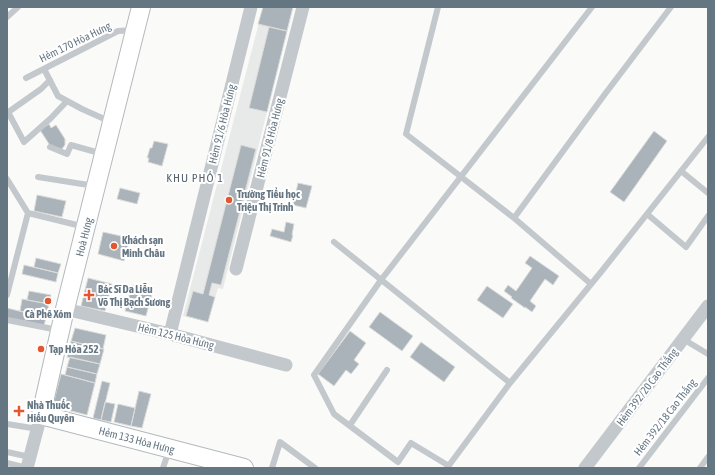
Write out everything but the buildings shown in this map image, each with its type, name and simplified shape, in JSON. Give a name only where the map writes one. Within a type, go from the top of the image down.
[{"type":"street","name":"Hoà Hưng","points":[[28,463],[40,422],[65,309],[142,7]]},
{"type":"street","name":"Hẻm 91/6 Hòa Hưng","points":[[170,334],[251,7]]},
{"type":"street","name":"Hẻm 91/8 Hòa Hưng","points":[[236,269],[303,7]]},
{"type":"street","name":"Hẻm 392/20 Cao Thắng","points":[[585,468],[708,306]]},
{"type":"street","name":"Hẻm 125 Hòa Hưng","points":[[65,309],[170,334],[286,365]]},
{"type":"street","name":"Hẻm 133 Hòa Hưng","points":[[40,422],[169,448],[236,467]]},
{"type":"lane","points":[[7,17],[18,7]]},
{"type":"lane","points":[[438,7],[406,134],[514,218],[591,284]]},
{"type":"lane","points":[[592,7],[381,280],[314,375],[334,414],[398,462],[411,443],[448,467],[510,383],[708,137]]},
{"type":"lane","points":[[514,218],[671,7]]},
{"type":"lane","name":"Hẻm 170 Hòa Hưng","points":[[26,78],[118,31],[136,30]]},
{"type":"lane","points":[[44,69],[58,96],[112,123]]},
{"type":"lane","name":"Hẻm 170 Hòa Hưng","points":[[8,113],[41,89],[50,80]]},
{"type":"lane","points":[[8,113],[24,142],[52,118],[67,101]]},
{"type":"lane","points":[[50,147],[67,154],[71,145],[104,155]]},
{"type":"lane","points":[[681,171],[708,194]]},
{"type":"lane","points":[[38,177],[96,186]]},
{"type":"lane","points":[[7,179],[28,213],[86,227]]},
{"type":"lane","points":[[7,295],[28,213]]},
{"type":"lane","points":[[647,214],[686,247],[708,216]]},
{"type":"lane","points":[[334,242],[510,383]]},
{"type":"lane","points":[[7,320],[60,330]]},
{"type":"lane","points":[[683,339],[708,354]]},
{"type":"lane","points":[[350,425],[387,370]]},
{"type":"lane","name":"Hẻm 392/18 Cao Thắng","points":[[639,468],[708,378]]},
{"type":"lane","points":[[7,424],[40,422]]},
{"type":"lane","points":[[272,468],[280,442],[315,468]]},
{"type":"lane","points":[[163,468],[169,448]]},
{"type":"lane","points":[[7,452],[28,463]]},
{"type":"lane","points":[[700,468],[708,457]]},
{"type":"lane","points":[[7,463],[28,463]]},
{"type":"shaded area","name":"Trường Tiểu học Triệu Thị Trinh","points":[[263,7],[293,7],[223,289],[218,288],[208,322],[183,316]]},
{"type":"place","name":"Trường Tiểu học Triệu Thị Trinh","points":[[229,200]]},
{"type":"place","name":"Khách sạn Minh Châu","points":[[114,246]]},
{"type":"place","name":"Bác Sĩ Da Liễu Võ Thị Bạch Sương","points":[[89,295]]},
{"type":"place","name":"Cà Phê Xóm","points":[[48,301]]},
{"type":"place","name":"Tạp Hóa 252","points":[[41,349]]},
{"type":"place","name":"Nhà Thuốc Hiếu Quyên","points":[[19,411]]},
{"type":"district","name":"KHU PHỐ 1","points":[[195,178]]}]
